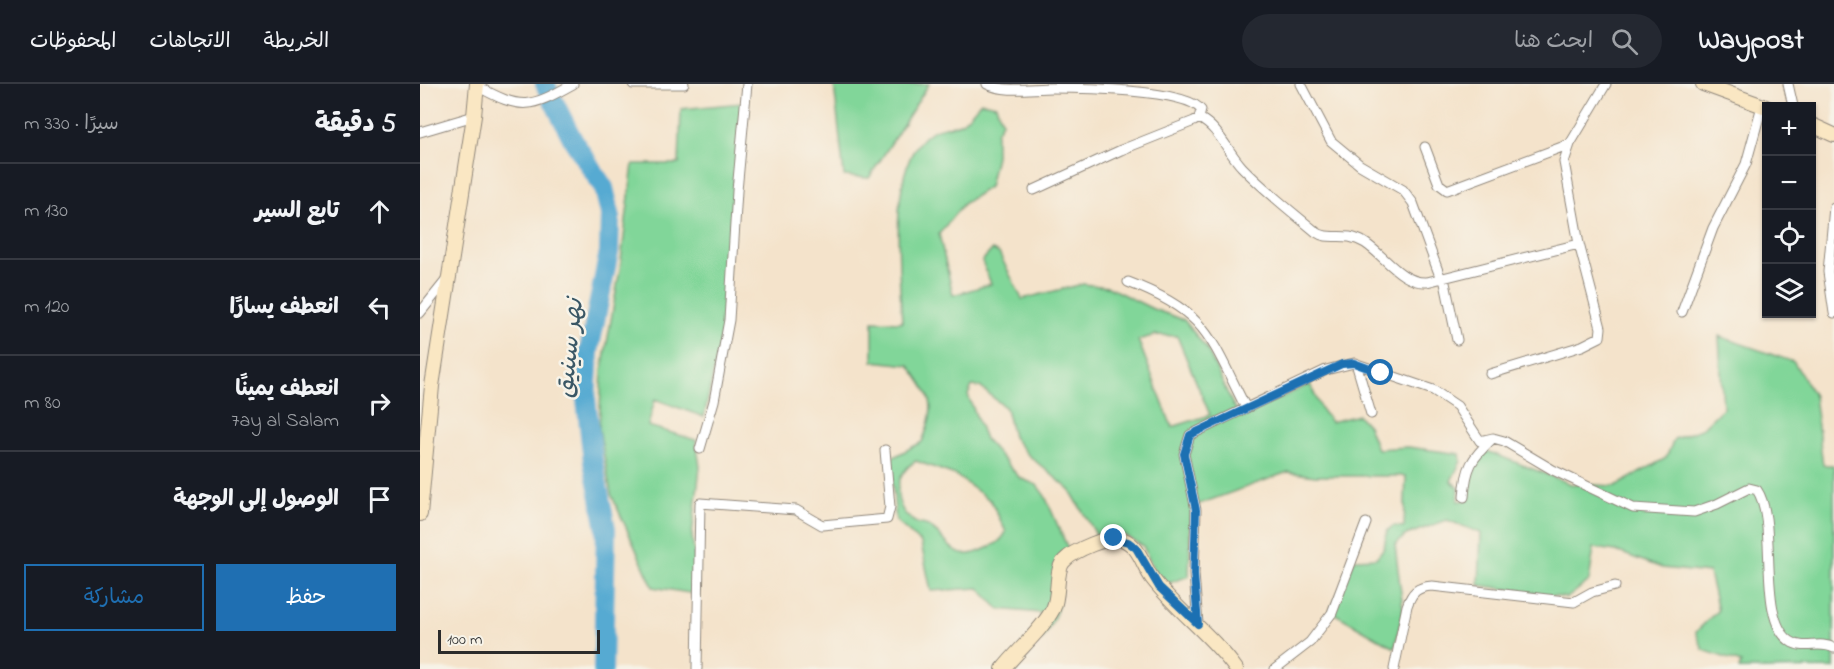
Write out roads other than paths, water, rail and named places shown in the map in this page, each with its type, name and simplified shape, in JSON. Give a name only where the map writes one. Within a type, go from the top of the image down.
[{"type":"street","points":[[420,514],[432,386],[477,85],[519,104],[540,103],[573,84]]},
{"type":"street","points":[[633,84],[684,84]]},
{"type":"street","points":[[700,449],[714,400],[729,320],[737,191],[747,84]]},
{"type":"street","points":[[987,84],[1007,88],[1063,88],[1160,94],[1193,102],[1201,110],[1199,118]]},
{"type":"street","points":[[1301,84],[1331,141],[1360,165],[1403,190],[1413,203],[1442,278],[1457,340]]},
{"type":"street","points":[[1490,374],[1582,346],[1600,337],[1601,328],[1579,244],[1564,171],[1570,144],[1606,84]]},
{"type":"street","points":[[1703,84],[1762,105]]},
{"type":"street","points":[[1788,84],[1792,102]]},
{"type":"street","points":[[1682,312],[1713,228],[1746,164],[1762,112]]},
{"type":"street","points":[[420,132],[474,116]]},
{"type":"street","points":[[1034,190],[1199,118]]},
{"type":"street","points":[[1199,118],[1213,128],[1240,165],[1267,192],[1322,236],[1344,234],[1354,237],[1365,243],[1410,280],[1418,283],[1579,244]]},
{"type":"street","points":[[1816,127],[1834,135]]},
{"type":"street","points":[[1425,147],[1439,184],[1447,190],[1570,144]]},
{"type":"street","points":[[1834,207],[1828,272],[1834,313]]},
{"type":"street","points":[[420,313],[449,276]]},
{"type":"street","points":[[1128,282],[1163,295],[1188,311],[1211,337],[1246,408]]},
{"type":"street","points":[[1198,624],[1194,574],[1196,510],[1185,466],[1185,445],[1190,435],[1326,370],[1349,362],[1433,390],[1457,406],[1480,441],[1493,438],[1504,441],[1553,470],[1633,508],[1694,512],[1717,504],[1749,488],[1757,489],[1765,510],[1768,538],[1767,564],[1776,619],[1788,640],[1800,647],[1824,643],[1834,648]]},
{"type":"street","points":[[1356,363],[1371,414]]},
{"type":"street","points":[[1464,497],[1466,471],[1476,454],[1493,438]]},
{"type":"street","points":[[697,669],[700,503],[796,510],[822,525],[887,519],[890,507],[885,450]]},
{"type":"street","points":[[1275,669],[1310,642],[1332,614],[1366,523]]},
{"type":"street","points":[[1003,669],[1053,608],[1058,592],[1059,571],[1063,561],[1107,538],[1120,538],[1136,548],[1159,587],[1198,624],[1236,669]]},
{"type":"street","points":[[1394,669],[1410,596],[1420,588],[1432,586],[1574,602],[1592,592],[1615,586]]},
{"type":"waterway","name":"نهر سينيق","points":[[545,84],[573,140],[604,188],[610,214],[609,252],[589,351],[586,399],[593,462],[606,529],[603,669]]}]
